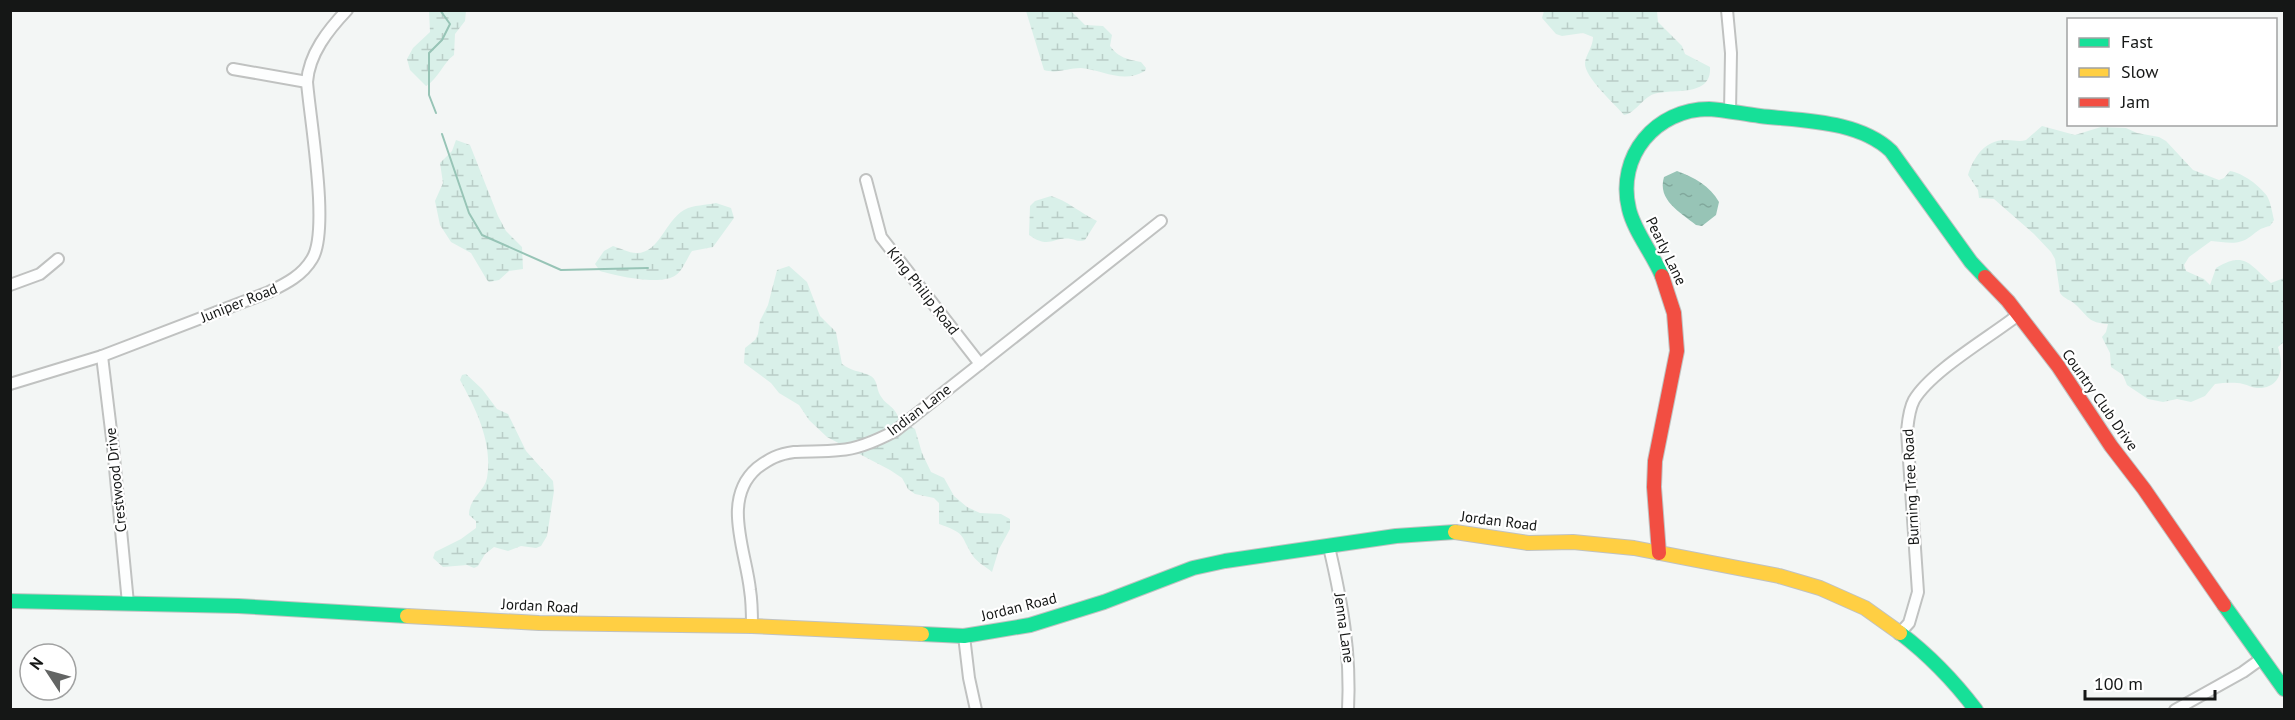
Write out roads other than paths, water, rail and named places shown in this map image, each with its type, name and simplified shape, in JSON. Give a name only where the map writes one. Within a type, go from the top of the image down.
[{"type":"street","name":"Juniper Road","points":[[10,384],[102,356],[268,292],[288,283],[305,270],[313,258],[319,241],[319,203],[307,82],[311,64],[322,41],[347,10]]},
{"type":"street","points":[[1727,10],[1731,53],[1730,112]]},
{"type":"street","points":[[233,69],[307,82]]},
{"type":"street","name":"Pearly Lane","points":[[1659,553],[1655,452],[1674,371],[1677,329],[1664,280],[1647,245],[1635,227],[1628,208],[1626,178],[1635,149],[1648,131],[1657,124],[1678,114],[1695,110],[1730,112],[1837,127],[1877,139]]},
{"type":"street","name":"Country Club Drive","points":[[1877,139],[1891,151],[1971,262],[2008,301],[2058,366],[2111,446],[2144,489],[2284,689]]},
{"type":"street","name":"King Philip Road","points":[[866,180],[880,237],[980,364]]},
{"type":"street","name":"Indian Lane","points":[[752,626],[750,589],[738,527],[738,506],[739,496],[754,471],[771,457],[793,452],[842,450],[879,440],[895,431],[1161,221]]},
{"type":"street","points":[[10,285],[40,274],[58,259]]},
{"type":"street","name":"Burning Tree Road","points":[[1899,634],[1909,623],[1918,592],[1907,431],[1913,401],[1935,376],[2018,315]]},
{"type":"street","name":"Crestwood Drive","points":[[102,356],[128,603]]},
{"type":"street","name":"Jordan Road","points":[[10,601],[238,606],[549,623],[752,626],[964,636],[1030,625],[1104,602],[1193,568],[1228,560],[1396,536],[1457,532],[1528,543],[1573,542],[1634,548],[1779,576],[1820,588],[1865,608],[1913,643],[1939,667],[1976,710]]},
{"type":"street","name":"Jenna Lane","points":[[1329,547],[1341,601],[1350,671],[1348,710]]},
{"type":"street","points":[[964,636],[976,710]]},
{"type":"street","points":[[2175,710],[2243,672],[2261,659]]},
{"type":"water","points":[[1677,171],[1701,183],[1719,202],[1716,215],[1702,226],[1696,225],[1667,199],[1663,185],[1664,177]]},
{"type":"waterway","points":[[436,113],[429,95],[429,53],[442,40],[450,24],[440,10]]},
{"type":"waterway","points":[[442,134],[469,213],[482,235],[561,270],[648,268]]}]
